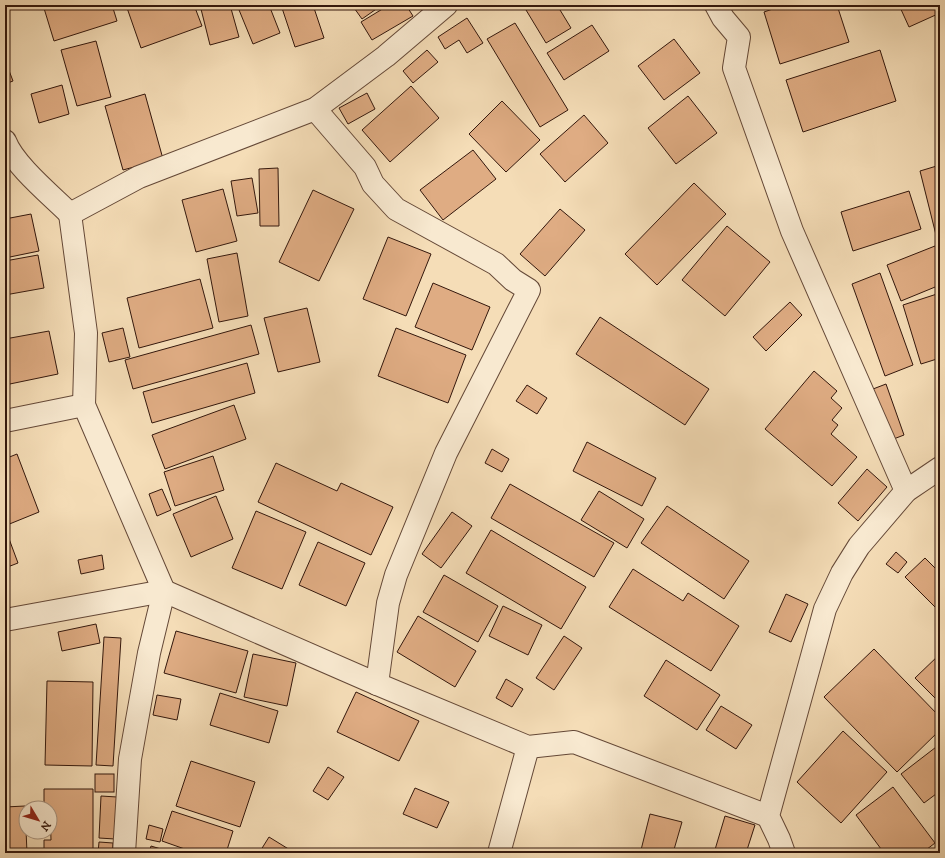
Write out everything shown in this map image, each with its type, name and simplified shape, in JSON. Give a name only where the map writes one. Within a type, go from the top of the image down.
[{"type":"street","points":[[70,214],[139,177],[315,109],[386,56],[446,5]]},
{"type":"street","points":[[716,5],[723,18],[739,37],[734,68],[792,231],[906,490]]},
{"type":"street","points":[[315,109],[365,167],[373,184],[396,209],[496,264],[513,280],[529,290],[446,453],[396,575],[388,602],[377,684]]},
{"type":"street","points":[[5,141],[8,150],[70,214],[86,333],[84,405],[164,591],[149,653],[130,759],[124,853]]},
{"type":"street","points":[[5,421],[84,405]]},
{"type":"street","points":[[784,853],[768,816],[826,609],[842,573],[859,546],[906,490],[940,468]]},
{"type":"street","points":[[5,620],[164,591],[377,684],[528,747],[574,742],[768,816]]},
{"type":"street","points":[[499,853],[528,747]]},
{"type":"building","points":[[43,5],[112,5],[117,21],[54,41]]},
{"type":"building","points":[[126,5],[194,5],[202,26],[141,48]]},
{"type":"building","points":[[200,5],[230,5],[239,37],[210,45]]},
{"type":"building","points":[[237,5],[269,5],[280,33],[253,44]]},
{"type":"building","points":[[281,5],[313,5],[324,38],[295,47]]},
{"type":"building","points":[[352,5],[382,5],[362,19]]},
{"type":"building","points":[[389,5],[406,5],[413,16],[372,40],[361,22]]},
{"type":"building","points":[[523,5],[557,5],[571,28],[546,43]]},
{"type":"building","points":[[784,5],[837,5],[849,42],[780,64],[764,12]]},
{"type":"building","points":[[899,5],[940,5],[940,13],[909,27]]},
{"type":"building","points":[[467,18],[483,43],[467,53],[459,40],[445,49],[438,37]]},
{"type":"building","points":[[515,23],[568,110],[540,127],[487,39]]},
{"type":"building","points":[[592,25],[609,51],[564,80],[547,53]]},
{"type":"building","points":[[674,39],[700,73],[664,100],[638,66]]},
{"type":"building","points":[[96,41],[111,97],[77,106],[61,50]]},
{"type":"building","points":[[427,50],[438,62],[413,83],[403,71]]},
{"type":"building","points":[[880,50],[896,101],[803,132],[786,80]]},
{"type":"building","points":[[5,60],[13,81],[5,84]]},
{"type":"building","points":[[62,85],[69,114],[39,123],[31,94]]},
{"type":"building","points":[[411,86],[439,118],[390,162],[362,130]]},
{"type":"building","points":[[367,93],[375,109],[348,124],[339,108]]},
{"type":"building","points":[[145,94],[163,159],[123,170],[105,106]]},
{"type":"building","points":[[688,96],[717,133],[676,164],[648,128]]},
{"type":"building","points":[[502,101],[540,140],[506,172],[469,134]]},
{"type":"building","points":[[584,115],[608,143],[565,182],[540,154]]},
{"type":"building","points":[[473,150],[496,179],[443,220],[420,190]]},
{"type":"building","points":[[940,165],[940,234],[936,235],[920,171]]},
{"type":"building","points":[[278,168],[279,226],[260,226],[259,169]]},
{"type":"building","points":[[252,178],[258,213],[237,216],[231,181]]},
{"type":"building","points":[[694,183],[726,214],[657,285],[625,254]]},
{"type":"building","points":[[223,189],[237,241],[196,252],[182,200]]},
{"type":"building","points":[[313,190],[354,209],[319,281],[279,262]]},
{"type":"building","points":[[909,191],[921,229],[853,251],[841,212]]},
{"type":"building","points":[[560,209],[585,230],[545,276],[520,254]]},
{"type":"building","points":[[31,214],[39,251],[5,258],[5,219]]},
{"type":"building","points":[[727,226],[770,262],[725,316],[682,280]]},
{"type":"building","points":[[388,237],[431,254],[406,316],[363,299]]},
{"type":"building","points":[[940,244],[940,285],[901,301],[887,265]]},
{"type":"building","points":[[237,253],[248,316],[219,322],[207,259]]},
{"type":"building","points":[[38,255],[44,288],[5,295],[5,261]]},
{"type":"building","points":[[880,273],[913,365],[885,376],[852,284]]},
{"type":"building","points":[[200,279],[213,328],[139,348],[127,298]]},
{"type":"building","points":[[433,283],[490,307],[472,350],[415,327]]},
{"type":"building","points":[[940,293],[940,358],[921,364],[903,305]]},
{"type":"building","points":[[790,302],[802,315],[766,351],[753,337]]},
{"type":"building","points":[[307,308],[320,362],[278,372],[264,318]]},
{"type":"building","points":[[600,317],[709,389],[685,425],[576,354]]},
{"type":"building","points":[[251,325],[259,354],[133,389],[125,360]]},
{"type":"building","points":[[123,328],[130,357],[109,362],[102,333]]},
{"type":"building","points":[[396,328],[466,355],[448,403],[378,376]]},
{"type":"building","points":[[49,331],[58,374],[5,385],[5,339]]},
{"type":"building","points":[[247,363],[255,393],[152,423],[143,392]]},
{"type":"building","points":[[814,371],[837,391],[831,398],[842,408],[832,420],[838,425],[831,434],[857,457],[832,486],[765,429]]},
{"type":"building","points":[[886,384],[904,435],[891,440],[873,389]]},
{"type":"building","points":[[527,385],[547,398],[537,414],[516,401]]},
{"type":"building","points":[[234,405],[246,439],[165,469],[152,435]]},
{"type":"building","points":[[587,442],[656,478],[642,506],[573,471]]},
{"type":"building","points":[[492,449],[509,459],[502,472],[485,463]]},
{"type":"building","points":[[5,454],[7,458],[17,454],[39,512],[7,525],[5,521]]},
{"type":"building","points":[[213,456],[224,490],[175,506],[164,472]]},
{"type":"building","points":[[276,463],[337,491],[341,483],[393,507],[371,555],[258,502]]},
{"type":"building","points":[[867,469],[887,487],[858,521],[838,503]]},
{"type":"building","points":[[510,484],[614,543],[594,577],[491,518]]},
{"type":"building","points":[[162,489],[171,510],[157,516],[149,494]]},
{"type":"building","points":[[599,491],[644,519],[627,548],[581,520]]},
{"type":"building","points":[[216,496],[233,539],[191,557],[173,514]]},
{"type":"building","points":[[667,506],[749,561],[724,599],[641,543]]},
{"type":"building","points":[[256,511],[306,532],[282,589],[232,568]]},
{"type":"building","points":[[452,512],[472,526],[441,568],[422,554]]},
{"type":"building","points":[[5,528],[18,563],[5,568]]},
{"type":"building","points":[[491,530],[586,587],[561,629],[466,573]]},
{"type":"building","points":[[318,542],[365,563],[346,606],[299,585]]},
{"type":"building","points":[[896,552],[907,562],[898,573],[886,564]]},
{"type":"building","points":[[102,555],[104,569],[81,574],[78,560]]},
{"type":"building","points":[[925,558],[940,573],[940,612],[905,577]]},
{"type":"building","points":[[633,569],[683,601],[688,593],[739,626],[711,671],[609,607]]},
{"type":"building","points":[[444,575],[498,606],[478,642],[423,612]]},
{"type":"building","points":[[786,594],[808,604],[791,642],[769,632]]},
{"type":"building","points":[[503,606],[542,625],[528,655],[489,636]]},
{"type":"building","points":[[418,616],[476,651],[455,687],[397,652]]},
{"type":"building","points":[[96,624],[100,643],[62,651],[58,632]]},
{"type":"building","points":[[176,631],[248,651],[236,693],[164,673]]},
{"type":"building","points":[[564,636],[582,648],[554,690],[536,678]]},
{"type":"building","points":[[104,637],[121,638],[113,766],[96,765]]},
{"type":"building","points":[[874,649],[940,717],[940,730],[897,772],[824,697]]},
{"type":"building","points":[[253,654],[296,663],[287,706],[244,697]]},
{"type":"building","points":[[940,654],[940,703],[915,678]]},
{"type":"building","points":[[666,660],[720,695],[697,730],[644,696]]},
{"type":"building","points":[[506,679],[523,689],[512,707],[496,698]]},
{"type":"building","points":[[47,681],[93,682],[92,766],[45,765]]},
{"type":"building","points":[[356,692],[419,721],[399,761],[337,732]]},
{"type":"building","points":[[220,693],[278,711],[269,743],[210,725]]},
{"type":"building","points":[[157,695],[181,699],[177,720],[153,715]]},
{"type":"building","points":[[721,706],[752,725],[736,749],[706,730]]},
{"type":"building","points":[[843,731],[887,772],[841,823],[797,782]]},
{"type":"building","points":[[940,744],[940,791],[924,803],[901,774]]},
{"type":"building","points":[[191,761],[255,782],[240,827],[176,806]]},
{"type":"building","points":[[328,767],[344,777],[328,800],[313,791]]},
{"type":"building","points":[[95,774],[114,774],[114,792],[95,792]]},
{"type":"building","points":[[893,787],[935,843],[922,853],[884,853],[856,815]]},
{"type":"building","points":[[415,788],[449,802],[437,828],[403,814]]},
{"type":"building","points":[[44,789],[93,789],[93,853],[44,853],[44,840],[58,840],[58,800],[44,800]]},
{"type":"building","points":[[101,796],[117,797],[115,839],[99,838]]},
{"type":"building","points":[[18,806],[18,840],[26,840],[27,853],[5,853],[5,807]]},
{"type":"building","points":[[172,811],[233,831],[226,853],[196,853],[162,841]]},
{"type":"building","points":[[650,814],[682,822],[673,853],[654,853],[641,850]]},
{"type":"building","points":[[725,816],[755,825],[746,853],[714,853]]},
{"type":"building","points":[[149,825],[163,829],[160,842],[146,839]]},
{"type":"building","points":[[269,837],[295,853],[259,853]]},
{"type":"building","points":[[99,842],[113,843],[112,853],[98,853]]},
{"type":"building","points":[[151,846],[174,853],[149,853]]}]
